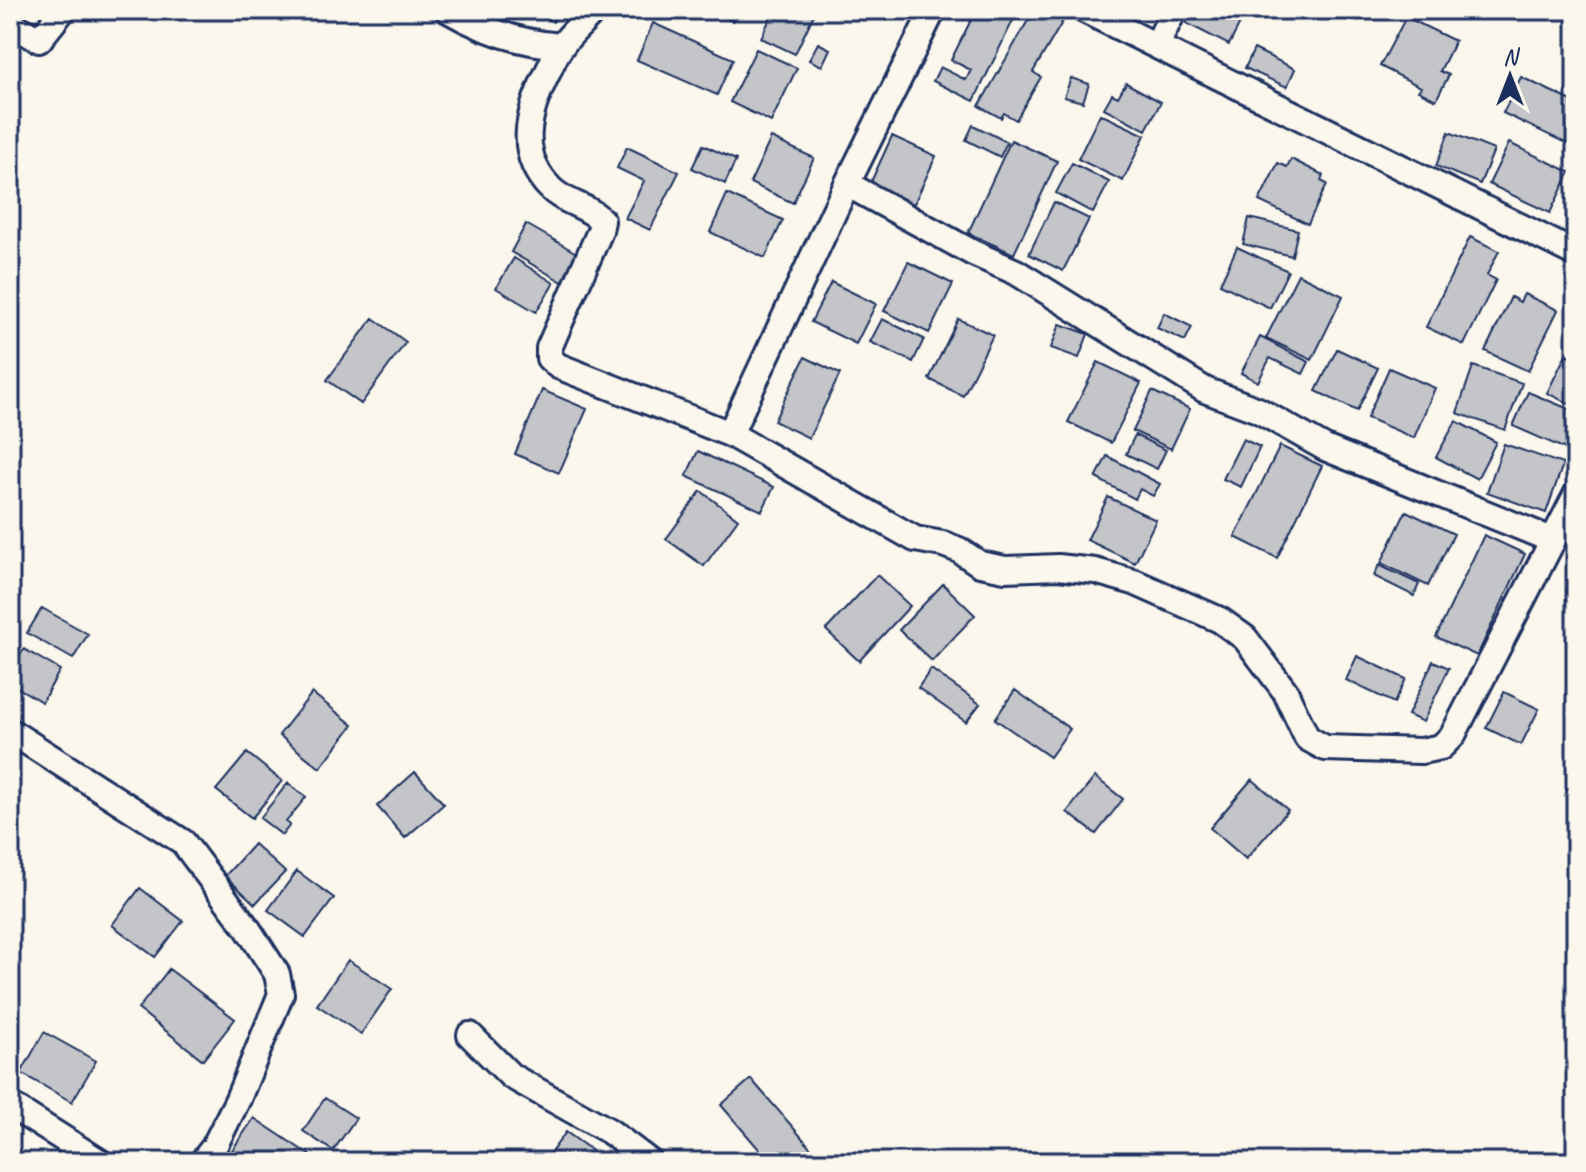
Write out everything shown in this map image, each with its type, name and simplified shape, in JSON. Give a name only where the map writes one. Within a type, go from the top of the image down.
[{"type":"street","points":[[10,23],[39,40],[63,10]]},
{"type":"street","points":[[448,10],[471,23],[534,44],[561,46]]},
{"type":"street","points":[[594,10],[561,46],[532,104],[529,140],[536,167],[549,187],[565,200],[595,212],[602,221],[549,348],[549,358],[558,366],[730,434],[915,539],[943,544],[980,564],[1005,569],[1058,567],[1095,571],[1134,582],[1220,620],[1245,638],[1285,691],[1307,738],[1325,748],[1421,751],[1441,747],[1453,735],[1576,495]]},
{"type":"street","points":[[730,434],[847,184],[933,10]]},
{"type":"street","points":[[1084,10],[1576,254]]},
{"type":"street","points":[[1157,45],[1174,10]]},
{"type":"street","points":[[847,184],[973,253],[1016,272],[1205,390],[1258,410],[1325,448],[1552,540]]},
{"type":"street","points":[[10,731],[183,842],[248,929],[277,974],[281,994],[238,1099],[214,1147],[202,1162]]},
{"type":"street","points":[[470,1035],[511,1076],[609,1131],[650,1162]]},
{"type":"street","points":[[10,1105],[100,1162]]},
{"type":"building","points":[[532,10],[560,10],[553,22]]},
{"type":"building","points":[[706,10],[737,10],[732,21]]},
{"type":"building","points":[[774,10],[816,10],[795,54],[761,38]]},
{"type":"building","points":[[976,10],[1018,10],[974,101],[933,81],[940,67],[966,80],[971,70],[951,60]]},
{"type":"building","points":[[1034,10],[1048,10],[1064,19],[1033,72],[1041,77],[1016,120],[1004,113],[1001,118],[979,106]]},
{"type":"building","points":[[1193,10],[1247,10],[1229,45],[1186,23]]},
{"type":"building","points":[[1406,17],[1455,41],[1440,71],[1449,75],[1436,100],[1418,91],[1421,87],[1380,66]]},
{"type":"building","points":[[653,23],[733,59],[717,95],[637,60]]},
{"type":"building","points":[[818,43],[830,49],[822,66],[809,60]]},
{"type":"building","points":[[756,49],[797,68],[771,122],[730,102]]},
{"type":"building","points":[[1254,49],[1295,69],[1287,87],[1245,68]]},
{"type":"building","points":[[1521,77],[1576,103],[1576,148],[1503,113]]},
{"type":"building","points":[[1071,78],[1089,84],[1083,102],[1064,97]]},
{"type":"building","points":[[1126,83],[1161,102],[1146,130],[1104,108],[1112,94],[1118,97]]},
{"type":"building","points":[[1100,114],[1145,135],[1123,181],[1078,159]]},
{"type":"building","points":[[973,125],[1007,142],[1000,157],[966,140]]},
{"type":"building","points":[[1449,132],[1494,150],[1480,184],[1436,166]]},
{"type":"building","points":[[892,136],[936,156],[914,204],[870,184]]},
{"type":"building","points":[[771,138],[814,158],[793,203],[750,183]]},
{"type":"building","points":[[1011,140],[1057,161],[1014,254],[968,233]]},
{"type":"building","points":[[1509,143],[1570,172],[1550,213],[1489,184]]},
{"type":"building","points":[[703,145],[736,160],[725,184],[692,168]]},
{"type":"building","points":[[627,147],[679,172],[650,230],[625,218],[644,181],[617,168]]},
{"type":"building","points":[[1291,159],[1323,175],[1321,181],[1327,184],[1308,224],[1259,201],[1278,163],[1287,167]]},
{"type":"building","points":[[1072,163],[1109,182],[1093,213],[1056,193]]},
{"type":"building","points":[[727,194],[783,220],[765,258],[710,232]]},
{"type":"building","points":[[1054,202],[1089,219],[1063,271],[1029,254]]},
{"type":"building","points":[[1249,218],[1298,230],[1292,256],[1243,244]]},
{"type":"building","points":[[526,224],[587,259],[571,287],[511,252]]},
{"type":"building","points":[[1470,237],[1499,251],[1487,275],[1496,280],[1464,345],[1426,327]]},
{"type":"building","points":[[1237,247],[1288,271],[1270,308],[1220,284]]},
{"type":"building","points":[[514,258],[554,283],[536,312],[496,288]]},
{"type":"building","points":[[908,262],[953,284],[929,333],[884,311]]},
{"type":"building","points":[[1298,274],[1343,296],[1312,360],[1266,338]]},
{"type":"building","points":[[831,282],[876,304],[856,344],[811,322]]},
{"type":"building","points":[[1524,294],[1558,310],[1528,371],[1485,351],[1511,297],[1520,302]]},
{"type":"building","points":[[1164,313],[1192,327],[1185,341],[1157,328]]},
{"type":"building","points":[[373,318],[406,342],[361,404],[327,380]]},
{"type":"building","points":[[882,319],[924,339],[913,362],[870,342]]},
{"type":"building","points":[[958,319],[993,335],[963,396],[929,379]]},
{"type":"building","points":[[1060,324],[1088,334],[1079,358],[1051,348]]},
{"type":"building","points":[[1260,337],[1309,362],[1303,374],[1270,358],[1258,382],[1241,373]]},
{"type":"building","points":[[1337,349],[1378,368],[1357,411],[1316,391]]},
{"type":"building","points":[[1566,354],[1576,359],[1576,407],[1547,393]]},
{"type":"building","points":[[805,357],[840,374],[809,438],[774,421]]},
{"type":"building","points":[[1098,362],[1141,383],[1111,443],[1068,422]]},
{"type":"building","points":[[1473,366],[1522,383],[1505,430],[1457,413]]},
{"type":"building","points":[[1389,368],[1435,388],[1414,438],[1367,418]]},
{"type":"building","points":[[542,390],[587,409],[559,473],[515,454]]},
{"type":"building","points":[[1152,391],[1190,409],[1171,449],[1133,431]]},
{"type":"building","points":[[1528,392],[1576,412],[1576,438],[1570,451],[1513,426]]},
{"type":"building","points":[[1456,421],[1496,442],[1477,479],[1436,457]]},
{"type":"building","points":[[1135,435],[1166,450],[1157,469],[1126,454]]},
{"type":"building","points":[[1243,439],[1260,447],[1241,487],[1223,479]]},
{"type":"building","points":[[1504,444],[1563,464],[1546,513],[1487,492]]},
{"type":"building","points":[[1280,446],[1322,466],[1277,558],[1235,537]]},
{"type":"building","points":[[698,451],[774,487],[762,511],[686,476]]},
{"type":"building","points":[[1107,456],[1160,484],[1153,496],[1140,489],[1135,499],[1096,478]]},
{"type":"building","points":[[701,491],[738,519],[704,566],[666,539]]},
{"type":"building","points":[[1108,497],[1156,520],[1135,563],[1087,540]]},
{"type":"building","points":[[1406,511],[1454,534],[1428,586],[1381,563]]},
{"type":"building","points":[[1484,535],[1525,554],[1477,656],[1436,637]]},
{"type":"building","points":[[1379,565],[1419,584],[1414,596],[1374,576]]},
{"type":"building","points":[[877,575],[910,606],[859,661],[826,630]]},
{"type":"building","points":[[943,584],[975,615],[932,661],[899,630]]},
{"type":"building","points":[[42,608],[88,634],[73,659],[27,633]]},
{"type":"building","points":[[24,649],[60,670],[42,702],[10,683],[10,672]]},
{"type":"building","points":[[1357,656],[1406,679],[1394,703],[1346,680]]},
{"type":"building","points":[[1433,661],[1449,668],[1423,722],[1408,715]]},
{"type":"building","points":[[931,669],[980,704],[966,722],[918,688]]},
{"type":"building","points":[[1015,690],[1070,729],[1050,757],[995,719]]},
{"type":"building","points":[[1504,692],[1539,709],[1521,745],[1486,728]]},
{"type":"building","points":[[312,693],[353,725],[320,768],[279,735]]},
{"type":"building","points":[[247,753],[282,781],[252,818],[216,790]]},
{"type":"building","points":[[415,772],[444,804],[405,838],[377,806]]},
{"type":"building","points":[[1095,777],[1123,799],[1096,834],[1067,812]]},
{"type":"building","points":[[1252,779],[1288,810],[1246,859],[1210,828]]},
{"type":"building","points":[[288,783],[306,797],[286,822],[290,825],[282,835],[260,818]]},
{"type":"building","points":[[254,844],[285,872],[255,904],[225,876]]},
{"type":"building","points":[[297,871],[334,898],[305,937],[268,910]]},
{"type":"building","points":[[140,888],[183,921],[155,957],[112,925]]},
{"type":"building","points":[[348,960],[392,989],[361,1034],[317,1005]]},
{"type":"building","points":[[169,969],[235,1019],[203,1060],[138,1009]]},
{"type":"building","points":[[44,1032],[96,1061],[72,1102],[21,1073]]},
{"type":"building","points":[[751,1079],[823,1162],[770,1162],[721,1105]]},
{"type":"building","points":[[325,1098],[356,1118],[333,1151],[303,1131]]},
{"type":"building","points":[[254,1118],[314,1158],[311,1162],[224,1162]]},
{"type":"building","points":[[566,1132],[594,1152],[587,1162],[544,1162]]}]
